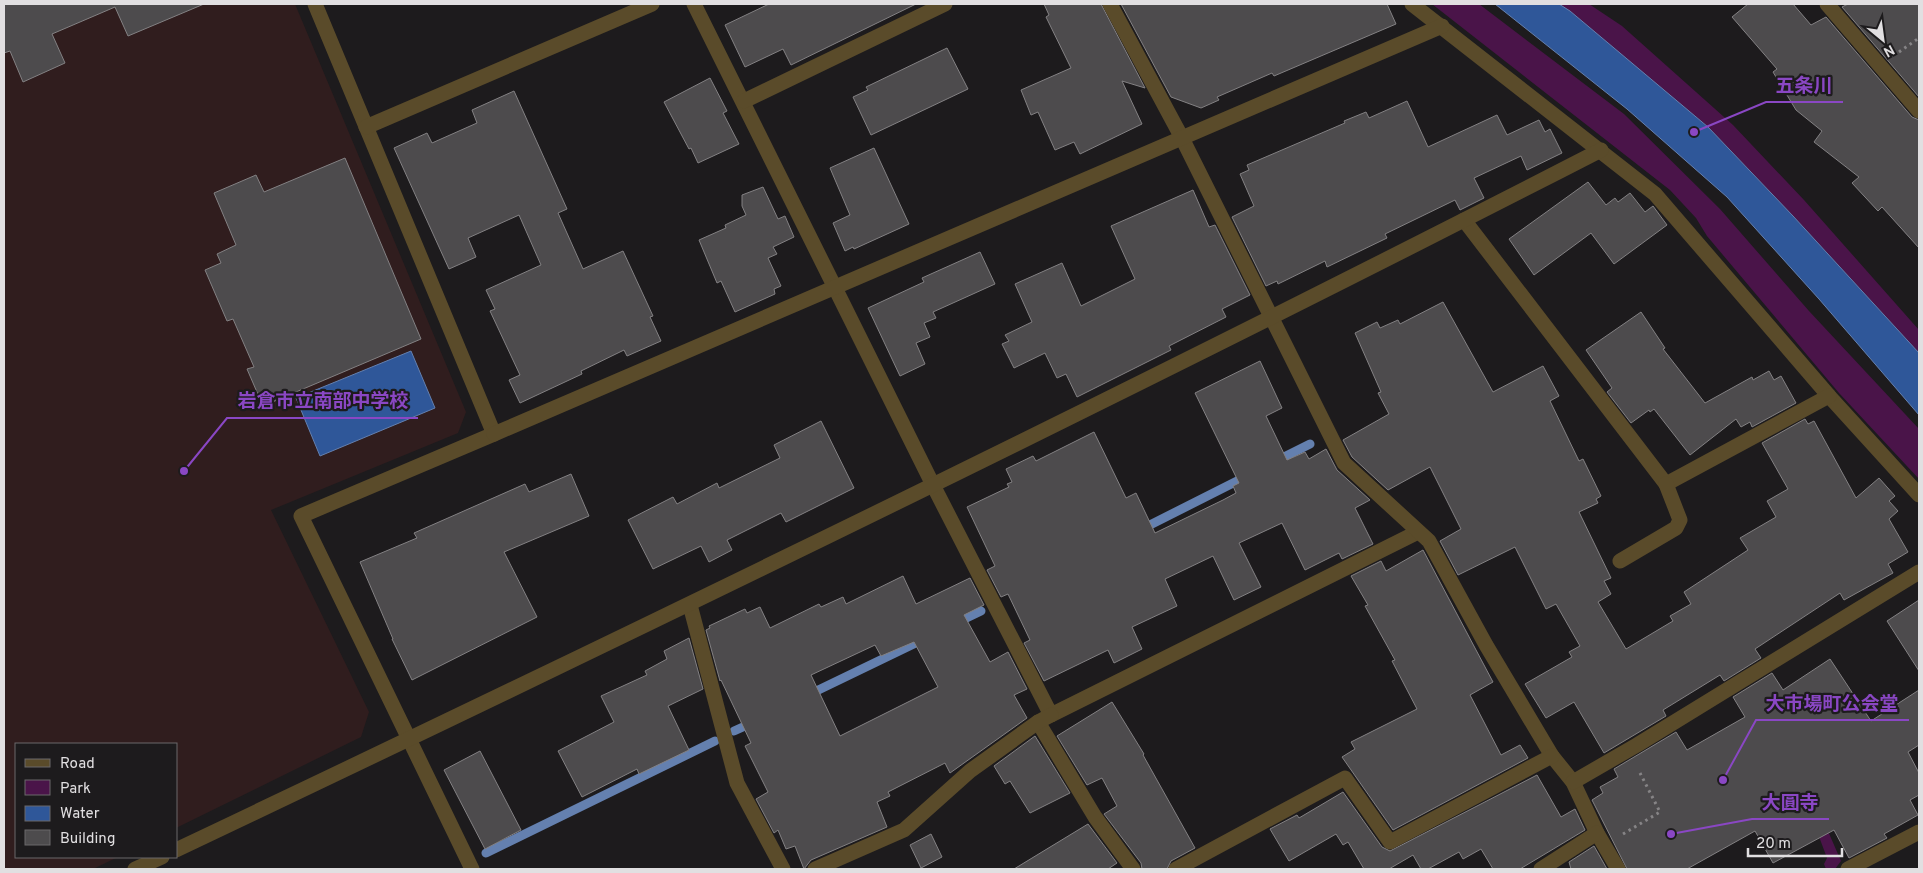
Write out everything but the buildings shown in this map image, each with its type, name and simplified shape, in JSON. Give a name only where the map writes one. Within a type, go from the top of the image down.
[{"type":"street","points":[[315,4],[494,434]]},
{"type":"street","points":[[366,127],[652,4]]},
{"type":"street","points":[[694,4],[933,486],[1051,715]]},
{"type":"street","points":[[744,102],[944,4]]},
{"type":"street","points":[[1110,4],[1182,138],[1344,463],[1429,541],[1486,644],[1552,756],[1573,782],[1618,869]]},
{"type":"street","points":[[1412,4],[1655,194],[1828,396],[1919,495]]},
{"type":"street","points":[[1827,4],[1919,111]]},
{"type":"street","points":[[472,869],[301,516],[1442,26]]},
{"type":"street","points":[[178,849],[690,605],[933,486],[1601,150]]},
{"type":"street","points":[[1464,220],[1666,484],[1680,520],[1676,528],[1620,561]]},
{"type":"street","points":[[1666,484],[1828,396]]},
{"type":"street","points":[[815,869],[904,830],[970,771],[1038,722],[1418,532]]},
{"type":"street","points":[[1573,782],[1637,745],[1919,572]]},
{"type":"street","points":[[690,605],[737,782],[783,869]]},
{"type":"street","points":[[1038,722],[1125,867]]},
{"type":"street","points":[[1176,869],[1345,778],[1390,842],[1552,756]]},
{"type":"street","points":[[1848,869],[1919,832]]},
{"type":"street","points":[[1541,869],[1601,839]]},
{"type":"street","points":[[136,869],[160,858]]},
{"type":"path","points":[[1601,839],[1660,812],[1640,773]]},
{"type":"shaded area","points":[[4,4],[295,4],[466,412],[458,433],[271,510],[369,712],[361,737],[178,827],[178,743],[15,743],[15,858],[116,858],[93,869],[4,869]]},
{"type":"green space","points":[[1432,4],[1479,4],[1624,114],[1720,209],[1809,311],[1919,429],[1919,479],[1839,393],[1707,236],[1696,218],[1670,190]]},
{"type":"green space","points":[[1559,4],[1589,4],[1622,26],[1733,125],[1804,200],[1919,330],[1919,353],[1708,127]]},
{"type":"green space","points":[[1805,799],[1814,799],[1841,861],[1835,869],[1826,869],[1824,864],[1827,858]]},
{"type":"water","points":[[1495,4],[1559,4],[1570,11],[1708,127],[1919,353],[1919,415],[1819,299],[1727,197],[1627,109]]},
{"type":"water","points":[[411,351],[435,408],[320,456],[296,398]]},
{"type":"waterway","points":[[1276,461],[1310,444]]},
{"type":"waterway","points":[[1140,530],[1247,476]]},
{"type":"waterway","points":[[956,623],[981,611]]},
{"type":"waterway","points":[[808,695],[924,639]]},
{"type":"waterway","points":[[734,731],[754,722]]},
{"type":"waterway","points":[[486,853],[715,741]]},
{"type":"place","name":"五条川","points":[[1694,132]]},
{"type":"place","name":"岩倉市立南部中学校","points":[[184,471]]},
{"type":"place","name":"大市場町公会堂","points":[[1723,780]]},
{"type":"place","name":"大圓寺","points":[[1671,834]]}]
